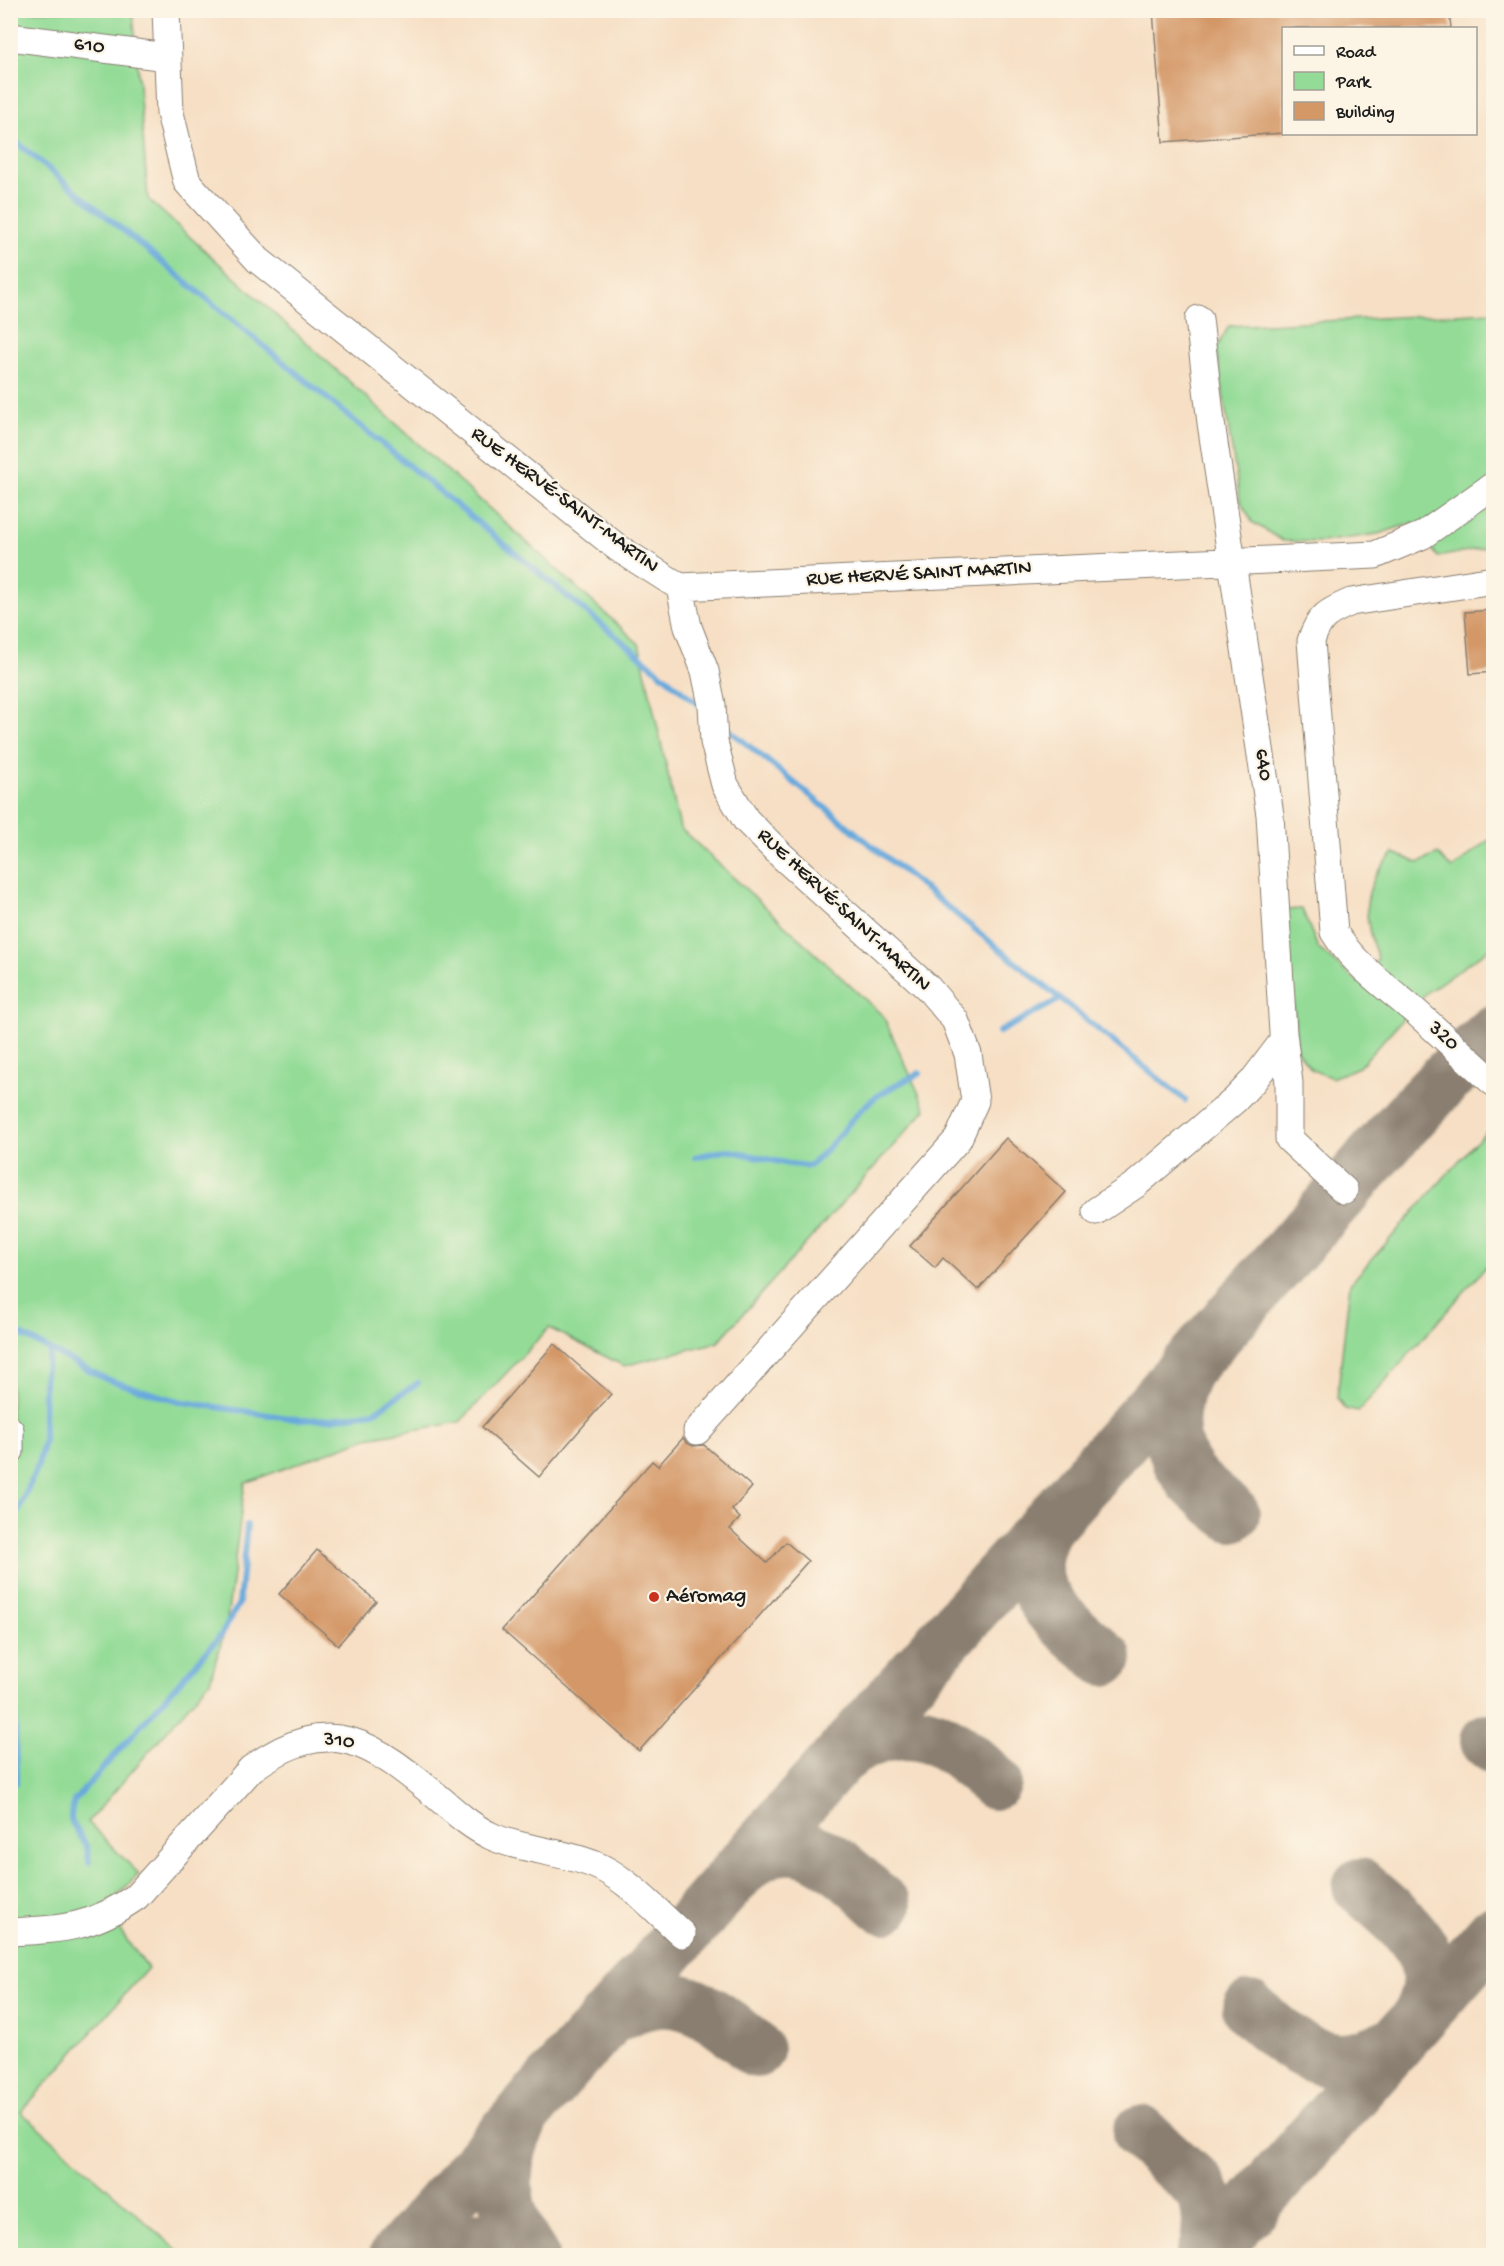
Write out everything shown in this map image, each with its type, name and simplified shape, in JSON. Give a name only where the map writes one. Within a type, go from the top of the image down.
[{"type":"lane","name":"RUE HERVÉ-SAINT-MARTIN","points":[[166,10],[170,113],[187,182],[258,260],[618,548],[680,587],[688,627],[705,672],[712,705],[714,742],[725,785],[746,820],[782,856],[928,988],[955,1020],[968,1054],[975,1101],[958,1139],[697,1431]]},
{"type":"lane","name":"610","points":[[10,37],[167,57]]},
{"type":"lane","name":"640","points":[[1199,319],[1211,423],[1270,815],[1288,1083],[1289,1139],[1344,1190]]},
{"type":"lane","name":"RUE HERVÉ SAINT MARTIN","points":[[680,587],[1159,563],[1375,555],[1423,535],[1494,485]]},
{"type":"lane","name":"320","points":[[1494,580],[1352,602],[1329,611],[1316,625],[1311,641],[1334,932],[1344,948],[1358,963],[1494,1083]]},
{"type":"lane","points":[[1096,1211],[1135,1185],[1235,1100],[1253,1081],[1284,1040]]},
{"type":"lane","points":[[10,1430],[10,1451]]},
{"type":"lane","name":"310","points":[[10,1932],[56,1929],[82,1924],[113,1913],[136,1897],[251,1768],[273,1753],[292,1744],[316,1738],[342,1739],[367,1746],[395,1762],[467,1822],[492,1837],[593,1863],[613,1874],[682,1934]]},
{"type":"green space","points":[[11,11],[133,11],[148,199],[639,644],[680,828],[883,1016],[926,1109],[718,1342],[624,1366],[549,1328],[460,1422],[367,1438],[245,1483],[226,1626],[210,1681],[88,1822],[139,1874],[106,1907],[115,1924],[148,1968],[21,2112],[183,2255],[11,2256]]},
{"type":"green space","points":[[1493,312],[1493,546],[1438,557],[1413,523],[1378,534],[1321,542],[1283,541],[1252,522],[1240,500],[1216,349],[1229,326]]},
{"type":"green space","points":[[1493,837],[1493,946],[1426,993],[1359,1067],[1332,1078],[1312,1070],[1297,1051],[1286,910],[1302,909],[1318,948],[1359,983],[1378,959],[1367,916],[1370,890],[1383,865],[1394,853],[1418,863],[1438,854],[1452,869]]},
{"type":"green space","points":[[1493,1126],[1493,1259],[1358,1412],[1345,1409],[1337,1398],[1350,1284],[1471,1147]]},
{"type":"building","points":[[1153,10],[1449,10],[1451,27],[1282,27],[1282,133],[1163,142]]},
{"type":"building","points":[[1494,610],[1494,672],[1470,674],[1465,612]]},
{"type":"building","points":[[1006,1138],[1066,1192],[978,1290],[943,1258],[935,1268],[910,1246]]},
{"type":"building","points":[[554,1344],[611,1394],[539,1477],[482,1427]]},
{"type":"building","name":"Aéromag","points":[[683,1438],[693,1446],[704,1445],[752,1487],[732,1510],[740,1518],[730,1529],[767,1563],[786,1542],[808,1561],[639,1751],[502,1630],[652,1461],[658,1466]]},
{"type":"building","points":[[317,1550],[376,1601],[338,1645],[279,1594]]},
{"type":"waterway","points":[[10,137],[703,708]]},
{"type":"waterway","points":[[722,724],[1185,1100]]},
{"type":"waterway","points":[[999,1032],[1060,999]]},
{"type":"waterway","points":[[695,1157],[727,1150],[789,1164],[809,1166],[870,1101],[920,1073]]},
{"type":"waterway","points":[[10,1329],[106,1379],[177,1401],[302,1420],[331,1419],[374,1412],[418,1383]]},
{"type":"waterway","points":[[16,1783],[12,1526],[38,1465],[44,1441],[44,1379],[50,1350]]},
{"type":"waterway","points":[[89,1862],[86,1846],[71,1819],[74,1801],[222,1634],[239,1603],[247,1525]]},
{"type":"taxiway","points":[[397,2256],[1398,1129],[1454,1070],[1494,1033]]},
{"type":"taxiway","points":[[1186,1367],[1172,1410],[1171,1425],[1177,1453],[1193,1480],[1232,1514]]},
{"type":"taxiway","points":[[1046,1525],[1036,1547],[1034,1567],[1037,1585],[1045,1601],[1057,1616],[1104,1658]]},
{"type":"taxiway","points":[[842,1756],[877,1737],[903,1732],[916,1733],[949,1745],[994,1782]]},
{"type":"taxiway","points":[[1488,1741],[1494,1746]]},
{"type":"taxiway","points":[[743,1866],[762,1853],[780,1847],[797,1847],[829,1860],[884,1906]]},
{"type":"taxiway","points":[[1360,1886],[1405,1927],[1417,1942],[1425,1958],[1429,1975],[1428,1994],[1419,2016]]},
{"type":"taxiway","points":[[1208,2256],[1494,1933]]},
{"type":"taxiway","points":[[606,2020],[629,2008],[650,2001],[669,2000],[686,2003],[720,2021],[756,2050]]},
{"type":"taxiway","points":[[1250,2009],[1301,2049],[1335,2060],[1354,2059],[1375,2053],[1398,2041]]},
{"type":"taxiway","points":[[520,2121],[507,2156],[505,2190],[513,2224],[531,2256]]},
{"type":"taxiway","points":[[1140,2133],[1200,2187],[1208,2204],[1210,2222],[1204,2256]]},
{"type":"taxiway","points":[[406,2256],[435,2244],[466,2240],[497,2244],[526,2256]]},
{"type":"place","name":"Aéromag","points":[[654,1597]]}]
